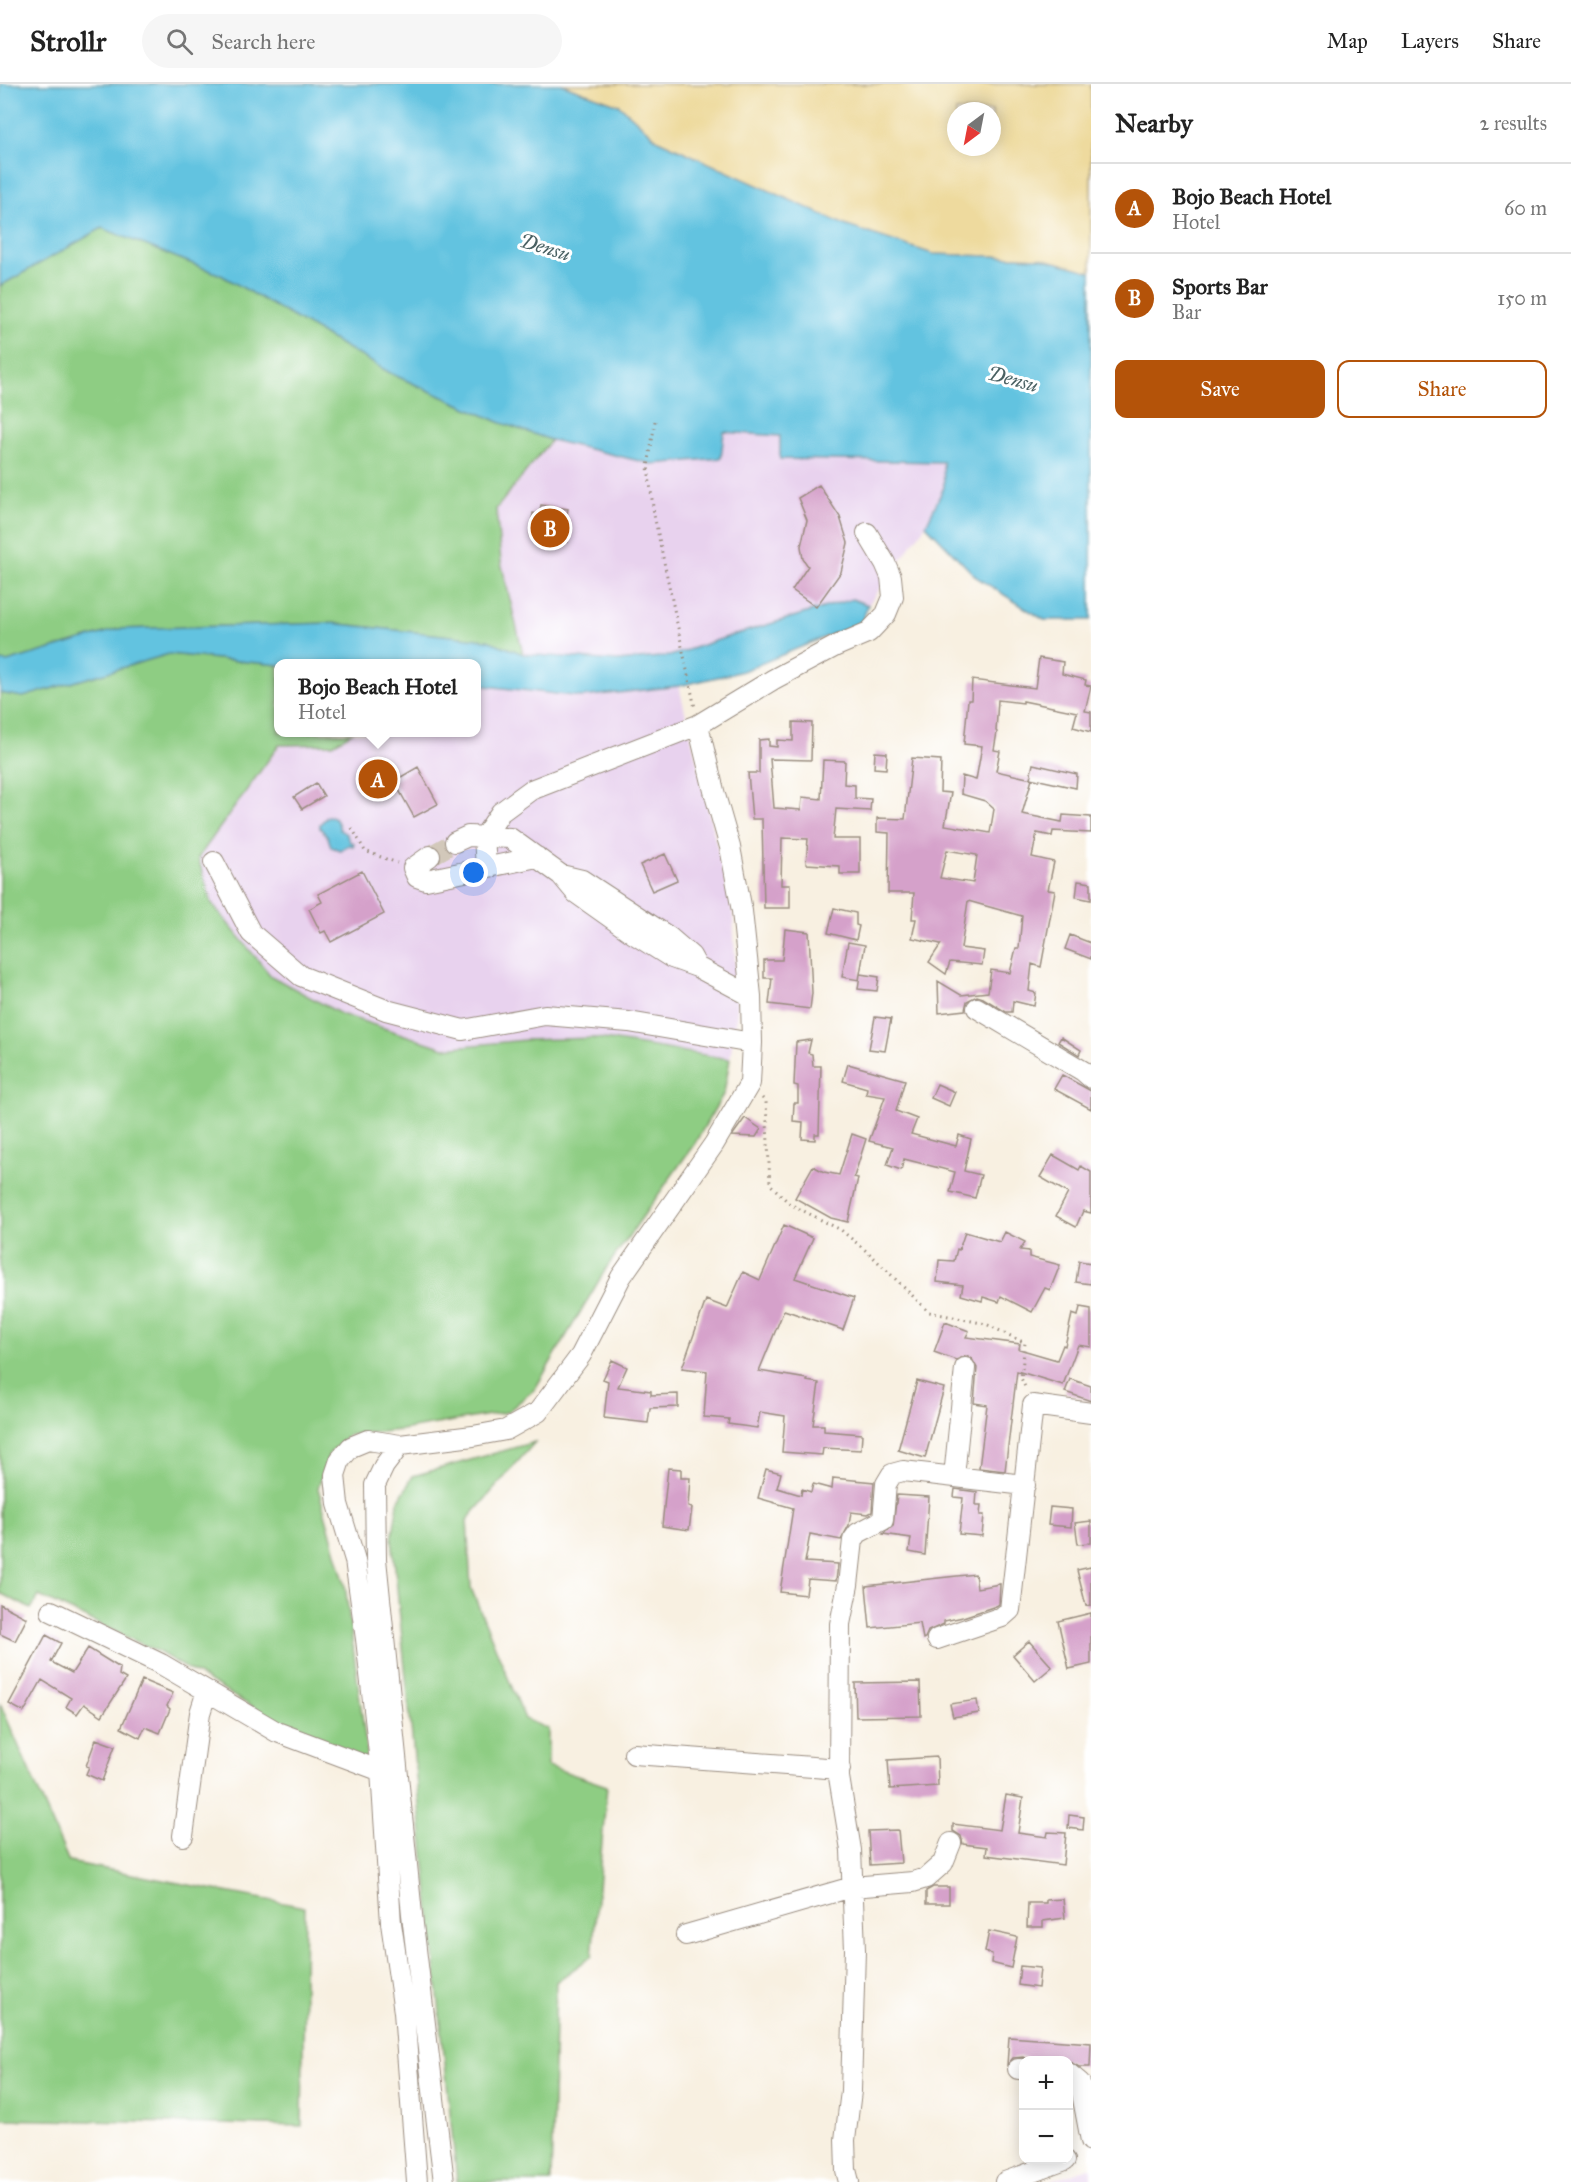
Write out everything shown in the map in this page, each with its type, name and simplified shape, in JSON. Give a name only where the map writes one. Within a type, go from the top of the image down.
[{"type":"street","points":[[486,867],[484,837],[501,812],[531,790],[698,725],[774,679],[836,646],[869,632],[886,614],[893,597],[891,577],[867,533]]},
{"type":"street","points":[[417,2182],[404,2012],[391,1923],[381,1771],[355,1560],[335,1488],[335,1475],[340,1460],[351,1447],[368,1440],[400,1445],[473,1436],[506,1430],[538,1412],[581,1355],[621,1277],[714,1144],[750,1083],[751,996],[742,911],[730,847],[698,725]]},
{"type":"street","points":[[455,842],[468,836],[510,838],[561,875],[576,892],[634,934],[672,958],[697,967],[751,996]]},
{"type":"street","points":[[430,856],[413,868],[417,877],[426,880],[537,857]]},
{"type":"street","points":[[214,862],[250,933],[301,976],[386,1010],[463,1030],[545,1015],[629,1022],[752,1043]]},
{"type":"street","points":[[977,1008],[1091,1078]]},
{"type":"street","points":[[954,1477],[965,1368]]},
{"type":"street","points":[[937,1639],[1002,1617],[1011,1610],[1033,1405],[1091,1413]]},
{"type":"street","points":[[400,1445],[384,1466],[375,1485],[376,1559],[413,1924],[444,2182]]},
{"type":"street","points":[[849,2182],[846,2170],[845,2140],[851,2091],[855,1961],[851,1850],[840,1769],[840,1624],[848,1586],[853,1540],[858,1533],[883,1520],[886,1484],[892,1474],[903,1471],[1024,1485]]},
{"type":"street","points":[[355,1560],[376,1559]]},
{"type":"street","points":[[51,1611],[161,1664],[277,1732],[381,1771]]},
{"type":"street","points":[[183,1836],[200,1713],[207,1691]]},
{"type":"street","points":[[634,1755],[840,1769]]},
{"type":"street","points":[[686,1935],[852,1887],[913,1882],[926,1878],[943,1863],[951,1843]]},
{"type":"street","points":[[391,1923],[413,1924]]},
{"type":"street","points":[[404,2012],[424,2013]]},
{"type":"street","points":[[1073,2077],[1080,2083],[1091,2141]]},
{"type":"street","points":[[1073,2157],[1091,2150]]},
{"type":"street","points":[[1005,2182],[1054,2164]]},
{"type":"path","points":[[656,421],[648,467],[654,514],[681,648],[692,690]]},
{"type":"path","points":[[352,828],[365,851],[413,868]]},
{"type":"path","points":[[750,1083],[766,1102],[770,1184],[790,1204],[841,1230],[871,1255],[929,1312],[986,1324],[1025,1343],[1021,1378],[1033,1405]]},
{"type":"shaded area","points":[[724,432],[780,436],[781,459],[944,462],[944,487],[926,525],[868,605],[852,599],[670,656],[618,661],[523,654],[501,562],[496,509],[551,440],[653,464],[721,458]]},
{"type":"shaded area","points":[[481,685],[582,697],[679,686],[733,915],[737,1011],[730,1059],[597,1038],[525,1040],[444,1048],[341,1014],[271,976],[212,904],[198,858],[280,745],[333,744],[345,737],[481,737]]},
{"type":"shaded area","points":[[1091,2167],[1091,2182],[1049,2182]]},
{"type":"green space","points":[[102,228],[221,275],[392,374],[499,422],[551,440],[496,509],[501,562],[523,654],[487,640],[331,623],[118,629],[7,662],[0,661],[0,286]]},
{"type":"green space","points":[[169,654],[274,664],[274,737],[345,737],[333,744],[279,745],[198,858],[212,904],[271,976],[341,1014],[444,1048],[525,1040],[597,1038],[730,1059],[724,1093],[695,1143],[607,1267],[535,1389],[507,1412],[401,1430],[349,1435],[329,1454],[318,1488],[345,1585],[368,1761],[288,1728],[157,1651],[39,1596],[31,1609],[0,1593],[0,693],[23,697]]},
{"type":"green space","points":[[535,1442],[467,1520],[471,1588],[525,1719],[548,1729],[548,1766],[607,1786],[592,1956],[556,1982],[551,2182],[457,2182],[392,1539],[398,1502],[413,1476]]},
{"type":"green space","points":[[0,1703],[69,1862],[305,1907],[302,2126],[0,2119]]},
{"type":"sand","points":[[561,84],[1091,84],[1091,272],[1040,258],[933,254],[847,226],[658,140],[619,105]]},
{"type":"water","name":"Densu","points":[[0,84],[561,84],[619,105],[658,140],[847,226],[933,254],[1040,258],[1091,272],[1091,620],[1044,620],[976,577],[926,525],[944,487],[943,462],[780,459],[780,436],[724,432],[721,458],[652,464],[551,440],[499,422],[392,374],[221,275],[102,228],[0,286]]},
{"type":"water","points":[[852,599],[868,605],[862,622],[743,671],[679,686],[582,697],[481,685],[481,659],[274,659],[274,664],[169,654],[23,697],[0,693],[0,661],[7,662],[118,629],[331,623],[487,640],[523,654],[618,661],[670,656]]},
{"type":"water","points":[[328,816],[337,821],[340,830],[346,834],[350,842],[354,843],[353,846],[349,845],[340,850],[331,847],[328,837],[320,828],[320,824]]},
{"type":"building","points":[[819,485],[840,517],[848,543],[841,572],[816,607],[792,590],[808,566],[803,559],[801,546],[807,520],[798,498]]},
{"type":"building","points":[[541,505],[568,509],[566,519],[570,520],[567,542],[557,540],[556,546],[541,544],[541,539],[530,537],[533,513],[539,514]]},
{"type":"building","points":[[1039,658],[1063,662],[1062,674],[1086,680],[1085,685],[1091,686],[1085,711],[1091,712],[1091,732],[1073,727],[1077,712],[1023,701],[1023,703],[998,700],[994,750],[1000,751],[996,771],[1032,779],[1022,814],[1062,822],[1063,815],[1091,817],[1091,833],[1053,831],[1052,836],[1037,833],[1032,857],[1054,862],[1048,890],[1055,891],[1041,967],[1032,964],[1029,991],[1036,993],[1034,1006],[1013,1001],[1012,1012],[1006,1012],[977,996],[967,1001],[965,1010],[939,1013],[938,981],[961,995],[988,992],[991,970],[1010,973],[1016,948],[1019,948],[1022,916],[968,901],[961,948],[984,951],[982,965],[950,962],[946,974],[929,962],[941,944],[912,938],[916,919],[912,919],[914,893],[888,893],[889,833],[877,832],[877,818],[905,819],[912,758],[941,760],[940,792],[951,793],[945,825],[990,833],[994,809],[985,801],[961,794],[962,776],[976,780],[982,746],[964,744],[972,680],[1035,688]],"holes":[[[947,850],[977,855],[973,883],[940,878]]]},
{"type":"building","points":[[793,722],[812,723],[811,760],[770,759],[774,808],[801,810],[802,797],[821,799],[823,760],[845,761],[844,784],[855,785],[855,798],[871,799],[870,811],[836,809],[833,839],[860,839],[860,874],[840,874],[840,866],[806,864],[808,839],[782,838],[781,885],[790,885],[790,908],[764,908],[762,819],[752,819],[748,773],[759,773],[759,740],[769,739],[769,746],[777,747],[777,740],[793,741]]},
{"type":"building","points":[[875,752],[887,753],[886,769],[874,768]]},
{"type":"building","points":[[1033,764],[1077,774],[1076,788],[1030,778]]},
{"type":"building","points":[[418,767],[438,804],[414,817],[394,781]]},
{"type":"building","points":[[316,783],[324,796],[302,809],[294,797]]},
{"type":"building","points":[[665,854],[677,880],[652,891],[640,865]]},
{"type":"building","points":[[362,871],[384,914],[331,942],[325,931],[321,933],[309,909],[322,902],[318,894]]},
{"type":"building","points":[[1078,881],[1091,883],[1091,900],[1076,897]]},
{"type":"building","points":[[834,908],[856,913],[856,925],[859,926],[856,940],[828,933]]},
{"type":"building","points":[[785,929],[809,932],[812,993],[810,1009],[769,1004],[772,978],[764,978],[764,960],[782,960]]},
{"type":"building","points":[[1070,935],[1091,943],[1091,959],[1065,949]]},
{"type":"building","points":[[848,942],[865,945],[859,980],[842,977]]},
{"type":"building","points":[[860,974],[879,977],[877,991],[858,989]]},
{"type":"building","points":[[875,1017],[891,1019],[885,1051],[869,1049]]},
{"type":"building","points":[[1061,1037],[1081,1050],[1079,1055],[1058,1042]]},
{"type":"building","points":[[811,1040],[808,1053],[812,1054],[813,1066],[821,1066],[819,1134],[815,1134],[815,1140],[802,1139],[803,1122],[793,1121],[794,1103],[798,1103],[798,1086],[794,1085],[796,1042]]},
{"type":"building","points":[[848,1064],[905,1080],[896,1111],[917,1119],[911,1134],[956,1146],[959,1135],[971,1139],[964,1171],[981,1175],[975,1198],[950,1192],[955,1172],[904,1159],[901,1170],[887,1165],[893,1147],[869,1141],[885,1097],[866,1094],[867,1088],[843,1081]]},
{"type":"building","points":[[1062,1075],[1091,1091],[1091,1109],[1054,1089]]},
{"type":"building","points":[[937,1084],[955,1092],[949,1106],[931,1098]]},
{"type":"building","points":[[745,1118],[761,1129],[756,1137],[732,1136]]},
{"type":"building","points":[[852,1134],[866,1139],[854,1177],[858,1178],[848,1222],[831,1218],[795,1198],[813,1166],[824,1172],[839,1175]]},
{"type":"building","points":[[1053,1155],[1079,1170],[1081,1166],[1091,1172],[1091,1213],[1083,1211],[1076,1227],[1056,1216],[1068,1193],[1040,1177]]},
{"type":"building","points":[[784,1225],[813,1238],[795,1278],[854,1298],[843,1330],[784,1310],[759,1371],[819,1383],[813,1425],[824,1425],[824,1431],[862,1434],[861,1450],[823,1448],[822,1455],[782,1452],[785,1416],[760,1412],[757,1428],[728,1424],[729,1419],[704,1417],[707,1371],[682,1368],[706,1300],[727,1308],[743,1272],[760,1280]]},
{"type":"building","points":[[965,1232],[1000,1242],[1005,1232],[1025,1242],[1020,1250],[1029,1251],[1029,1257],[1060,1265],[1050,1290],[1045,1288],[1032,1312],[1001,1296],[999,1302],[983,1297],[982,1301],[961,1295],[963,1285],[937,1282],[939,1260],[954,1261]]},
{"type":"building","points":[[1079,1261],[1091,1263],[1091,1284],[1076,1282]]},
{"type":"building","points":[[1080,1307],[1091,1309],[1091,1347],[1078,1345],[1063,1385],[1017,1371],[1005,1471],[979,1468],[987,1405],[974,1403],[977,1368],[972,1359],[966,1356],[956,1360],[934,1352],[945,1322],[969,1331],[966,1337],[1020,1344],[1019,1349],[1057,1360],[1063,1345],[1065,1346],[1072,1314],[1078,1316]]},
{"type":"building","points":[[612,1360],[627,1367],[618,1387],[651,1391],[651,1395],[678,1394],[678,1407],[650,1408],[648,1423],[604,1418],[608,1381],[603,1379]]},
{"type":"building","points":[[1070,1379],[1091,1386],[1091,1401],[1065,1392]]},
{"type":"building","points":[[917,1381],[944,1388],[925,1458],[898,1450]]},
{"type":"building","points":[[668,1468],[681,1469],[681,1478],[690,1478],[688,1507],[692,1508],[689,1530],[662,1526]]},
{"type":"building","points":[[766,1469],[781,1473],[777,1488],[801,1495],[802,1489],[811,1492],[813,1484],[832,1489],[833,1478],[874,1482],[872,1512],[868,1514],[851,1512],[849,1525],[841,1540],[810,1534],[805,1562],[838,1564],[836,1581],[808,1579],[806,1595],[780,1592],[793,1508],[758,1498]]},
{"type":"building","points":[[955,1489],[977,1492],[976,1505],[981,1505],[980,1515],[984,1515],[982,1536],[959,1534],[963,1498],[954,1497]]},
{"type":"building","points":[[897,1495],[929,1497],[925,1555],[909,1552],[911,1538],[883,1534],[893,1526]]},
{"type":"building","points":[[1050,1507],[1072,1509],[1071,1527],[1048,1525]]},
{"type":"building","points":[[1091,1521],[1091,1543],[1078,1544],[1075,1523]]},
{"type":"building","points":[[1091,1567],[1091,1605],[1086,1606],[1077,1570]]},
{"type":"building","points":[[975,1574],[977,1588],[1000,1584],[999,1604],[944,1621],[944,1624],[928,1631],[923,1639],[920,1623],[870,1628],[866,1586]]},
{"type":"building","points":[[0,1604],[27,1618],[15,1641],[0,1634]]},
{"type":"building","points":[[1091,1613],[1091,1664],[1069,1669],[1058,1621]]},
{"type":"building","points":[[46,1635],[61,1643],[51,1662],[72,1673],[88,1648],[120,1668],[119,1675],[126,1679],[102,1716],[84,1704],[77,1714],[66,1707],[71,1698],[42,1680],[24,1712],[9,1704]]},
{"type":"building","points":[[1029,1641],[1052,1667],[1035,1681],[1013,1655]]},
{"type":"building","points":[[142,1680],[173,1693],[167,1706],[170,1709],[160,1733],[145,1727],[140,1738],[121,1728]]},
{"type":"building","points":[[920,1682],[921,1716],[856,1717],[855,1683]]},
{"type":"building","points":[[977,1700],[979,1713],[953,1717],[950,1704]]},
{"type":"building","points":[[96,1739],[115,1746],[102,1781],[86,1774],[89,1767],[86,1766]]},
{"type":"building","points":[[937,1757],[938,1786],[890,1789],[888,1760]]},
{"type":"building","points":[[1006,1795],[1023,1798],[1018,1833],[1047,1837],[1048,1832],[1066,1833],[1063,1865],[986,1855],[987,1847],[963,1844],[961,1836],[953,1831],[953,1824],[1000,1830]]},
{"type":"building","points":[[1069,1815],[1084,1817],[1083,1830],[1068,1828]]},
{"type":"building","points":[[898,1830],[901,1863],[870,1865],[868,1831]]},
{"type":"building","points":[[933,1887],[949,1887],[949,1904],[926,1904],[926,1891]]},
{"type":"building","points":[[1063,1899],[1065,1918],[1043,1921],[1043,1927],[1027,1927],[1028,1903],[1046,1903],[1046,1900]]},
{"type":"building","points":[[989,1931],[1017,1937],[1011,1968],[991,1963],[992,1954],[985,1952]]},
{"type":"building","points":[[1020,1966],[1040,1968],[1038,1988],[1018,1985]]},
{"type":"building","points":[[1009,2037],[1091,2043],[1090,2067],[1079,2067],[1073,2064],[1073,2056],[1019,2056],[1013,2058],[1007,2065]]},
{"type":"tunnel","points":[[430,856],[455,842]]},
{"type":"place","name":"Sports Bar","points":[[550,528]]},
{"type":"place","name":"Bojo Beach Hotel","points":[[378,779]]}]
